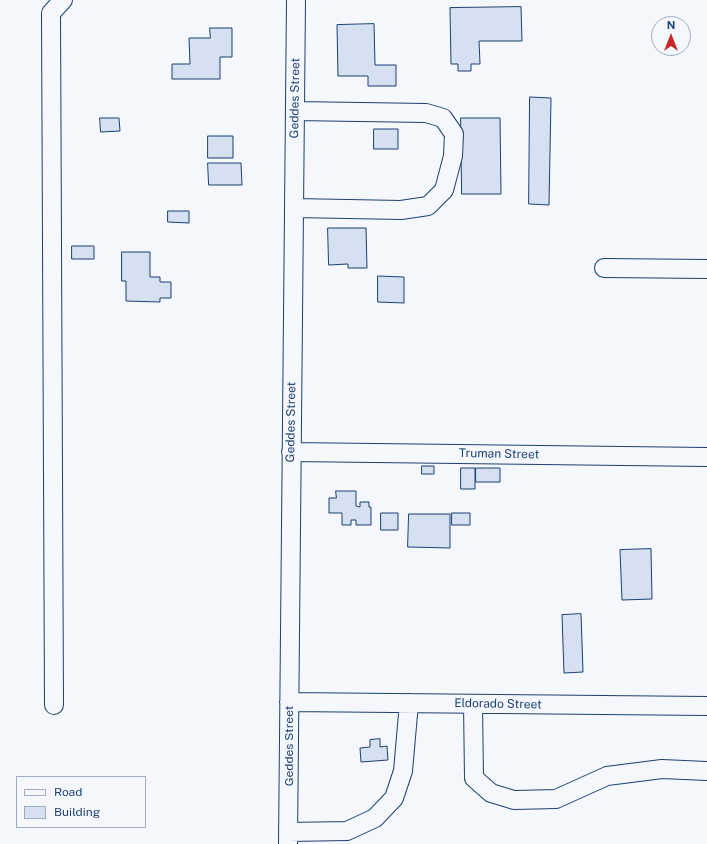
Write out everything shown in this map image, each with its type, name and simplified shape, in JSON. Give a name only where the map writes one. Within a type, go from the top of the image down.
[{"type":"street","points":[[54,705],[50,13],[63,0]]},
{"type":"street","name":"Geddes Street","points":[[288,838],[296,0]]},
{"type":"street","points":[[294,208],[401,210],[428,206],[444,190],[453,156],[454,142],[454,134],[444,118],[426,113],[295,111]]},
{"type":"street","points":[[604,268],[707,269]]},
{"type":"street","name":"Truman Street","points":[[291,452],[707,456]]},
{"type":"street","name":"Eldorado Street","points":[[289,702],[707,706]]},
{"type":"street","points":[[288,838],[347,831],[375,818],[394,798],[403,771],[410,703]]},
{"type":"street","points":[[473,704],[474,778],[491,793],[514,800],[556,799],[607,776],[662,769],[707,771]]},
{"type":"building","points":[[521,7],[522,41],[479,41],[480,64],[471,64],[471,71],[458,71],[458,64],[451,64],[450,8]]},
{"type":"building","points":[[374,24],[375,65],[396,65],[396,86],[368,86],[368,76],[338,76],[337,25]]},
{"type":"building","points":[[210,28],[232,28],[232,57],[220,57],[220,79],[172,79],[172,64],[190,64],[189,38],[210,38]]},
{"type":"building","points":[[530,97],[551,98],[549,205],[529,204]]},
{"type":"building","points":[[100,118],[119,118],[120,131],[101,132]]},
{"type":"building","points":[[461,118],[500,118],[501,194],[462,194]]},
{"type":"building","points":[[374,129],[398,129],[398,149],[374,149]]},
{"type":"building","points":[[208,136],[233,136],[233,158],[208,158]]},
{"type":"building","points":[[208,163],[241,163],[242,185],[209,185]]},
{"type":"building","points":[[168,211],[189,211],[189,223],[168,222]]},
{"type":"building","points":[[328,228],[366,228],[367,268],[348,268],[348,264],[329,265]]},
{"type":"building","points":[[72,246],[94,246],[94,259],[72,259]]},
{"type":"building","points":[[122,252],[150,252],[150,277],[160,277],[160,282],[171,282],[171,298],[160,298],[160,302],[126,301],[126,281],[122,281]]},
{"type":"building","points":[[378,276],[404,277],[404,303],[378,302]]},
{"type":"building","points":[[422,466],[434,466],[434,474],[422,474]]},
{"type":"building","points":[[461,468],[475,468],[475,489],[461,489]]},
{"type":"building","points":[[476,468],[500,468],[500,482],[476,482]]},
{"type":"building","points":[[336,491],[356,491],[356,506],[360,507],[360,502],[369,502],[369,507],[371,507],[371,525],[356,525],[356,520],[351,520],[351,525],[342,525],[342,513],[329,513],[329,498],[336,498]]},
{"type":"building","points":[[381,513],[398,513],[398,530],[381,530]]},
{"type":"building","points":[[452,513],[470,513],[470,525],[452,525]]},
{"type":"building","points":[[409,514],[450,514],[450,548],[408,547]]},
{"type":"building","points":[[651,549],[652,599],[622,600],[620,550]]},
{"type":"building","points":[[581,614],[583,672],[564,673],[562,615]]},
{"type":"building","points":[[380,739],[380,747],[387,746],[388,760],[361,762],[360,748],[370,747],[370,740]]}]
